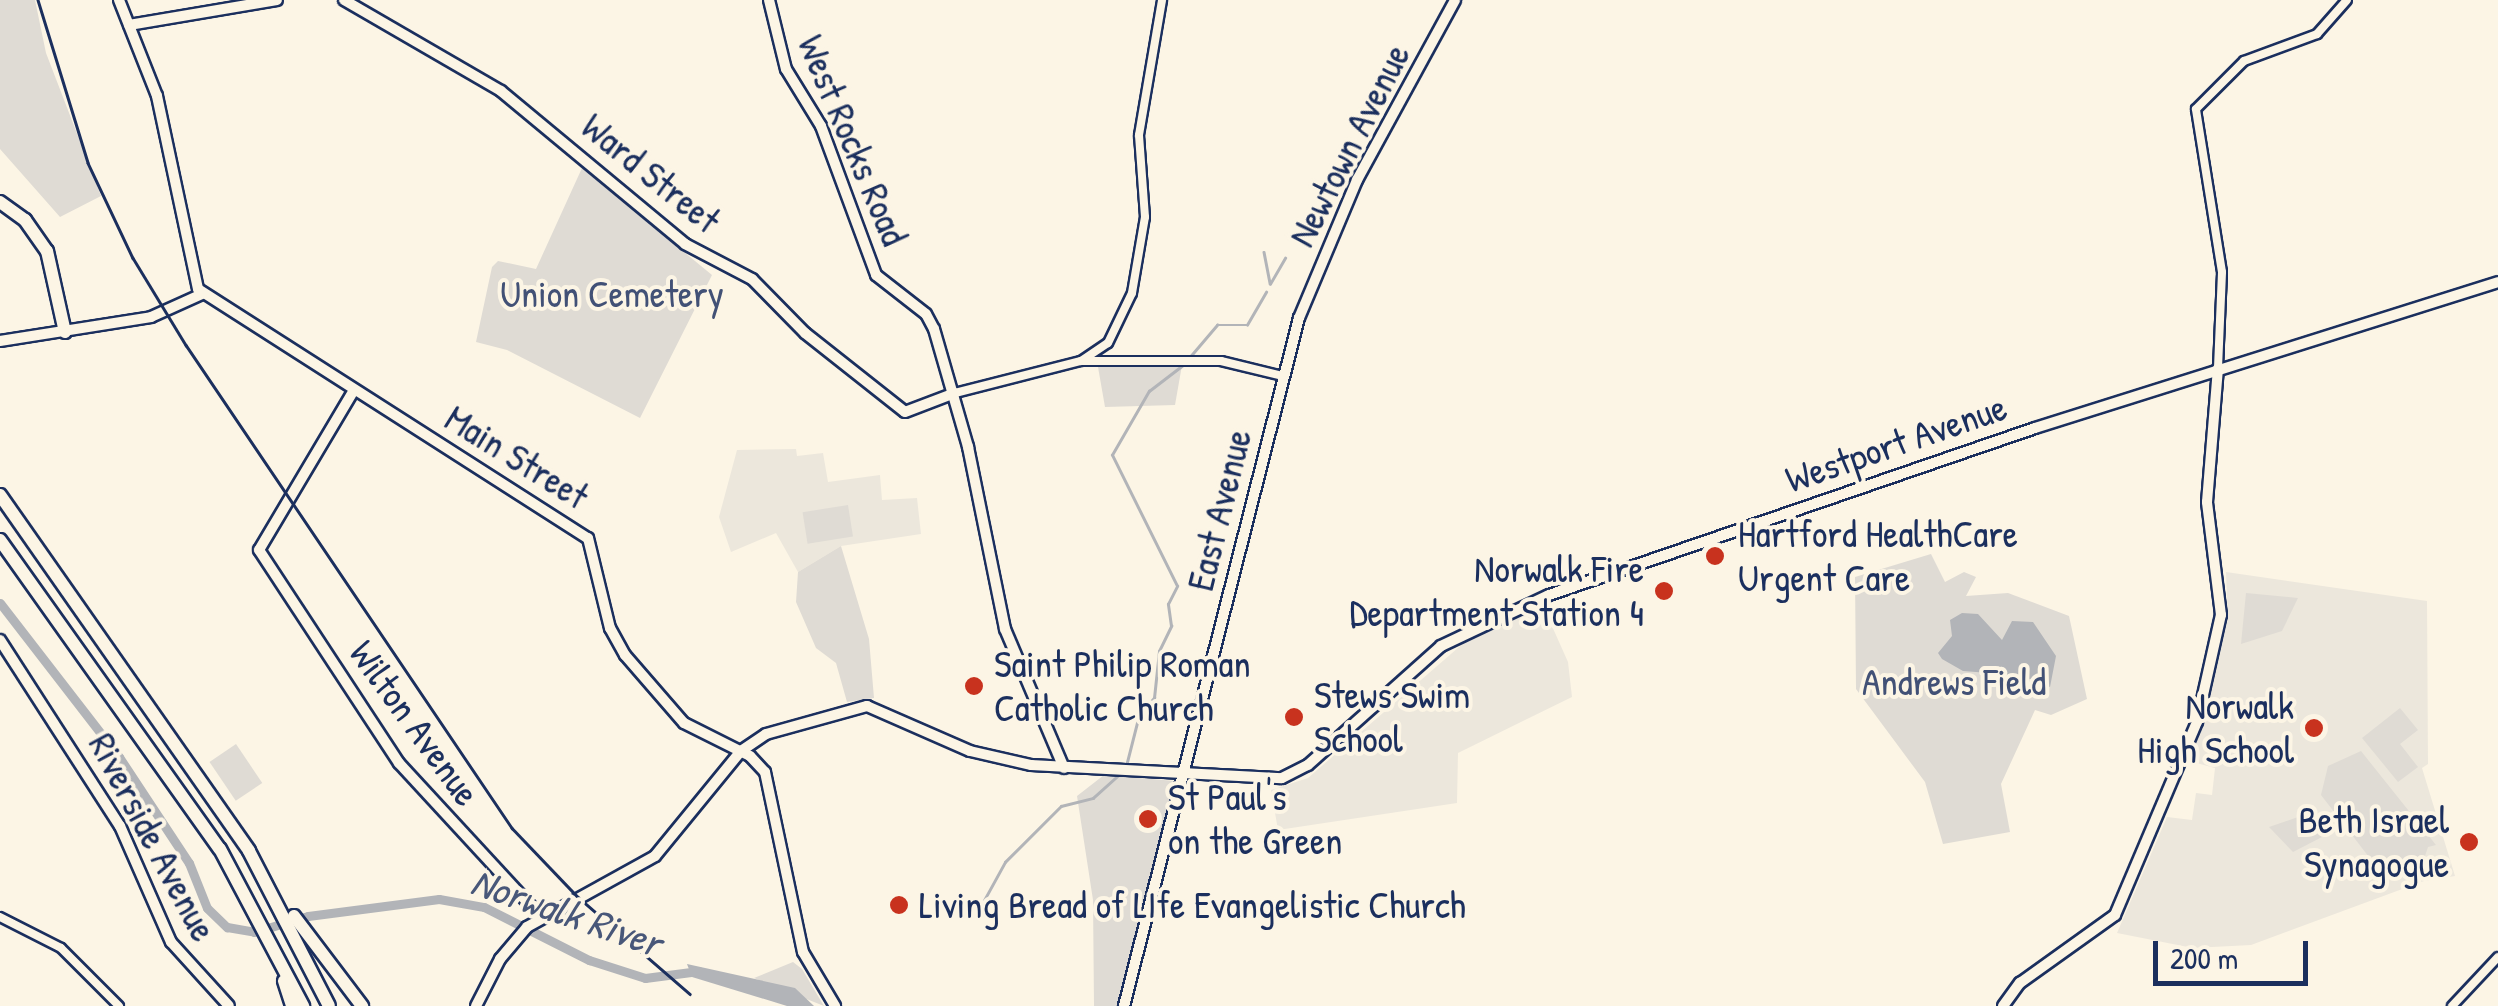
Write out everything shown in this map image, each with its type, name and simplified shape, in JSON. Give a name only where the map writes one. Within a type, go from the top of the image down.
[{"type":"highway","points":[[0,202],[25,220],[47,252],[65,332]]},
{"type":"highway","points":[[0,213],[36,245],[65,332]]},
{"type":"highway","points":[[0,495],[278,896],[307,945],[329,1006]]},
{"type":"highway","points":[[0,540],[251,900],[303,1006]]},
{"type":"highway","points":[[0,556],[74,648]]},
{"type":"highway","points":[[307,945],[362,1006]]},
{"type":"highway","points":[[274,949],[292,1006]]},
{"type":"main road","points":[[0,341],[156,316],[202,294],[189,260],[157,96],[119,0]]},
{"type":"main road","points":[[129,26],[277,0]]},
{"type":"main road","name":"Ward Street","points":[[344,0],[501,91],[701,256],[752,279],[806,333],[905,412],[955,393]]},
{"type":"main road","name":"West Rocks Road","points":[[769,0],[786,69],[822,126],[876,275],[926,314],[955,393],[1001,614],[1064,768]]},
{"type":"main road","name":"Newtown Avenue","points":[[1283,376],[1336,223],[1455,0]]},
{"type":"main road","name":"Westport Avenue","points":[[741,751],[766,734],[866,706],[976,753],[1064,768],[1282,778],[1308,766],[1416,664],[1486,622],[1682,547],[2218,368],[2498,282]]},
{"type":"main road","name":"Main Street","points":[[202,294],[583,533],[624,655],[684,723],[741,751],[765,772],[803,952],[834,1006]]},
{"type":"main road","points":[[2003,1006],[2020,983],[2115,915],[2197,722],[2221,614],[2207,502],[2218,368]]},
{"type":"main road","name":"East Avenue","points":[[1124,1006],[1186,774],[1283,376]]},
{"type":"main road","name":"Wilton Avenue","points":[[354,390],[258,550],[399,763],[537,920]]},
{"type":"main road","name":"Riverside Avenue","points":[[0,640],[120,826],[172,942],[229,1006]]},
{"type":"main road","points":[[476,1006],[512,944],[537,920],[654,856],[741,751]]},
{"type":"street","points":[[1081,360],[1108,342],[1132,293],[1145,218],[1139,134],[1162,0]]},
{"type":"street","points":[[2218,368],[2223,280],[2196,109],[2244,60],[2317,34],[2346,0]]},
{"type":"street","points":[[955,393],[1081,360],[1187,360],[1283,376]]},
{"type":"street","points":[[0,916],[62,948],[119,1006]]},
{"type":"street","points":[[2452,1006],[2498,956]]},
{"type":"shaded area","points":[[796,449],[797,456],[823,453],[828,482],[880,475],[882,500],[917,498],[921,534],[841,546],[798,572],[776,533],[731,552],[719,517],[737,450]]},
{"type":"shaded area","name":"Norwalk High School","points":[[2226,572],[2427,601],[2428,764],[2422,768],[2455,876],[2424,881],[2251,945],[2193,948],[2117,933],[2167,817],[2192,820],[2196,793],[2212,795],[2215,768],[2189,761],[2228,620]]},
{"type":"shaded area","points":[[1543,606],[1568,662],[1572,697],[1458,753],[1457,803],[1278,830],[1271,790],[1308,778],[1474,634]]},
{"type":"shaded area","points":[[1962,613],[1978,614],[2002,640],[2012,621],[2033,622],[2056,656],[2050,687],[2027,678],[2006,692],[1989,673],[1963,671],[1942,659],[1938,653],[1952,636],[1950,620]]},
{"type":"shaded area","points":[[687,964],[795,988],[814,1006],[787,1006],[692,977]]},
{"type":"green space","points":[[0,0],[35,0],[46,53],[101,196],[60,217],[0,149]]},
{"type":"green space","name":"Union Cemetery","points":[[582,168],[712,275],[640,418],[507,350],[476,342],[492,267],[498,261],[536,269]]},
{"type":"green space","points":[[1182,365],[1175,405],[1105,407],[1098,367]]},
{"type":"green space","points":[[848,505],[853,537],[808,544],[803,512]]},
{"type":"green space","points":[[841,546],[869,639],[874,698],[847,702],[836,663],[816,648],[796,602],[798,572]]},
{"type":"green space","name":"Andrews Field","points":[[1931,554],[1945,582],[1964,572],[1976,577],[1966,596],[2008,593],[2069,616],[2087,699],[2051,715],[2035,710],[2001,784],[2010,832],[1943,844],[1925,782],[1856,689],[1855,577]]},
{"type":"green space","points":[[2246,593],[2298,598],[2282,631],[2241,644]]},
{"type":"green space","points":[[2400,708],[2418,730],[2400,744],[2418,767],[2398,782],[2362,738]]},
{"type":"green space","points":[[236,744],[262,783],[236,801],[209,762]]},
{"type":"green space","points":[[2361,751],[2436,845],[2428,847],[2423,862],[2408,875],[2379,870],[2321,795],[2328,766]]},
{"type":"green space","points":[[1104,775],[1175,781],[1117,1006],[1094,1006],[1093,900],[1077,796]]},
{"type":"green space","points":[[2298,817],[2314,822],[2324,836],[2293,852],[2269,827]]},
{"type":"green space","points":[[793,962],[802,969],[824,1006],[754,978]]},
{"type":"waterway","points":[[1264,252],[1270,283]]},
{"type":"waterway","points":[[1270,284],[1285,258]]},
{"type":"waterway","points":[[1188,359],[1217,325],[1247,325],[1266,292]]},
{"type":"waterway","points":[[1126,766],[1139,715],[1154,698],[1159,651],[1171,626],[1168,604],[1177,586],[1112,455],[1149,391],[1183,365]]},
{"type":"waterway","name":"Norwalk River","points":[[0,603],[119,757],[189,863],[207,908],[227,927],[254,932],[308,916],[439,899],[484,907],[589,960],[645,978],[699,971]]},
{"type":"waterway","points":[[977,913],[1005,862],[1061,806],[1093,798],[1122,772]]},
{"type":"railway","points":[[38,0],[88,163],[133,258],[186,345],[512,828],[578,897],[690,994]]},
{"type":"place","name":"Hartford HealthCare Urgent Care","points":[[1715,556]]},
{"type":"place","name":"Norwalk Fire Department Station 4","points":[[1664,591]]},
{"type":"place","name":"Saint Philip Roman Catholic Church","points":[[974,686]]},
{"type":"place","name":"Stews Swim School","points":[[1294,717]]},
{"type":"place","name":"Norwalk High School","points":[[2314,728]]},
{"type":"place","name":"St Paul's on the Green","points":[[1148,819]]},
{"type":"place","name":"Beth Israel Synagogue","points":[[2469,842]]},
{"type":"place","name":"Living Bread of LIfe Evangelistic Church","points":[[899,905]]}]
